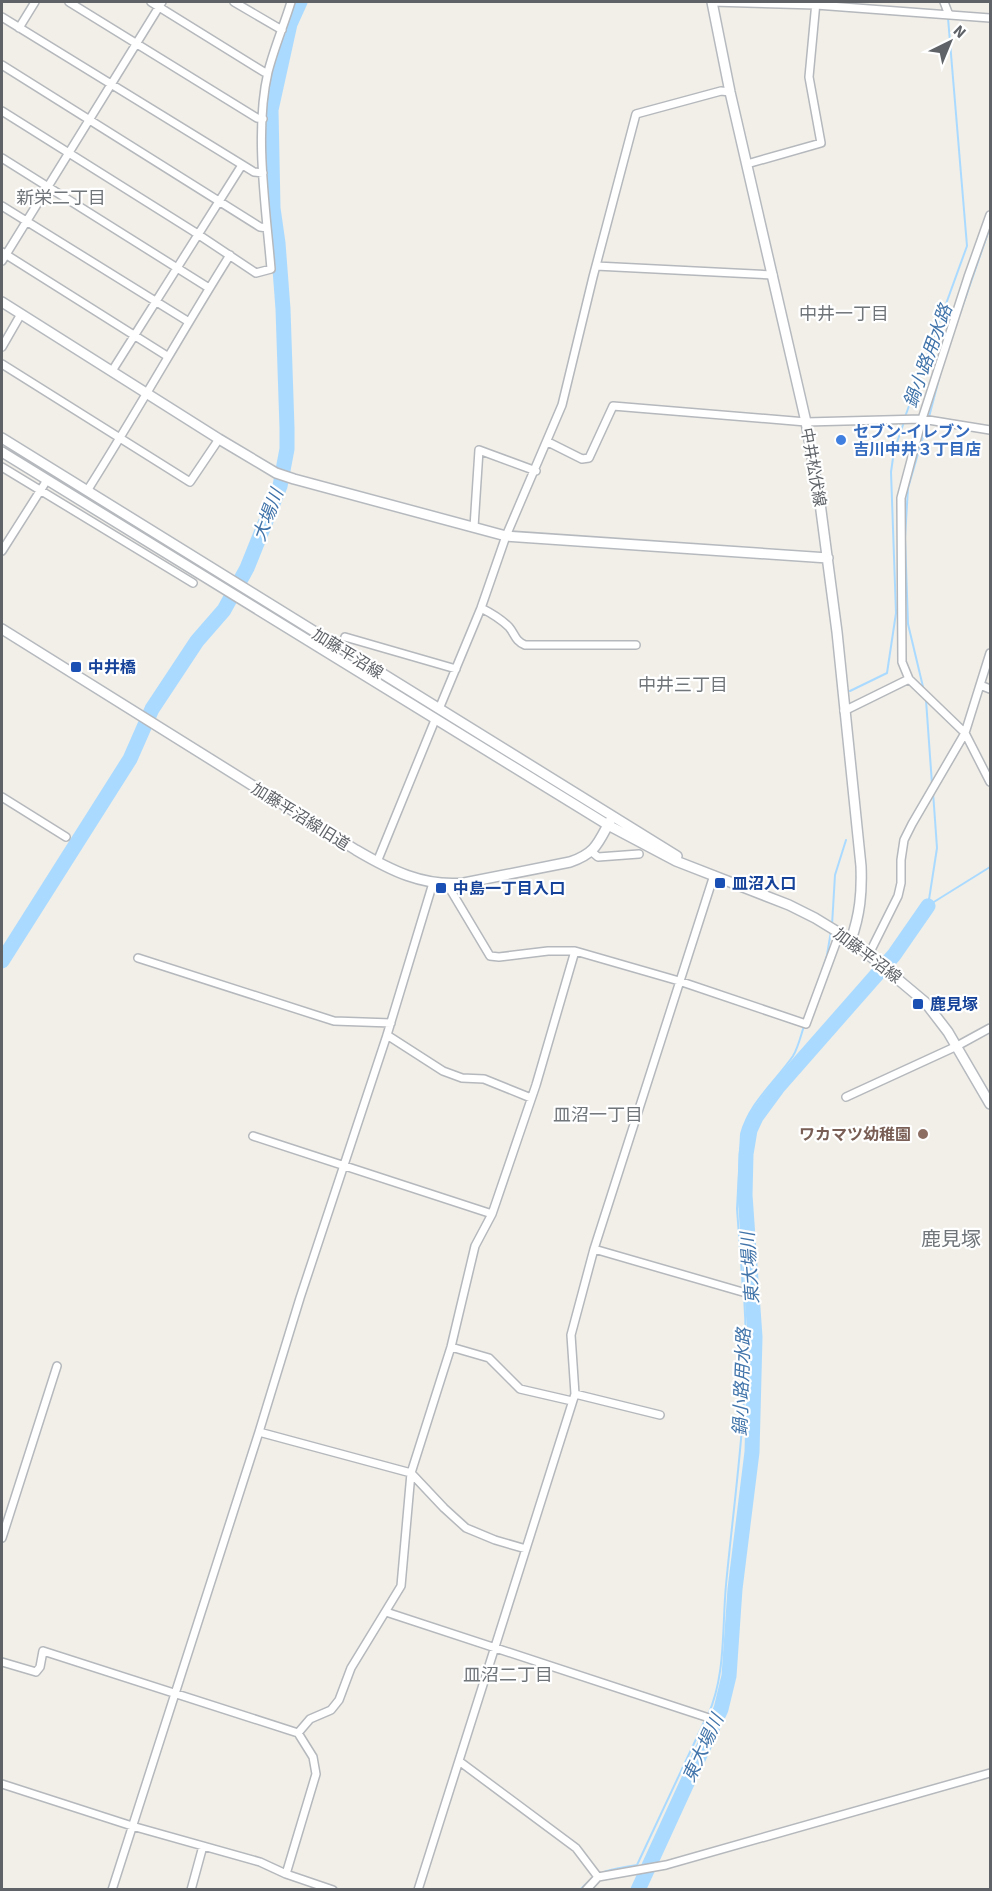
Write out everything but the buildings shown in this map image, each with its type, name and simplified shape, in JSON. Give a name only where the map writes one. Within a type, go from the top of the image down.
[{"type":"main road","name":"中井松伏線","points":[[712,2],[730,92],[806,422],[820,503],[828,558],[862,888],[860,914],[851,940]]},
{"type":"main road","points":[[2,302],[219,439],[276,473],[294,479],[506,536],[828,558]]},
{"type":"main road","name":"加藤平沼線","points":[[2,438],[440,709],[662,854],[789,905],[840,932],[926,1002],[942,1022],[990,1104]]},
{"type":"main road","name":"加藤平沼線","points":[[2,452],[435,720],[611,821]]},
{"type":"main road","name":"加藤平沼線旧道","points":[[2,629],[377,862],[407,876],[447,884],[570,862],[592,852]]},
{"type":"main road","points":[[592,852],[611,821]]},
{"type":"street","points":[[19,28],[35,2]]},
{"type":"street","points":[[69,2],[257,118],[263,119]]},
{"type":"street","points":[[151,2],[161,4],[264,72],[268,72]]},
{"type":"street","points":[[234,2],[282,30]]},
{"type":"street","points":[[2,111],[256,273],[271,269],[263,173],[263,119],[268,72],[291,2]]},
{"type":"street","points":[[712,2],[816,3],[990,18]]},
{"type":"street","points":[[944,2],[949,15]]},
{"type":"street","points":[[747,164],[820,143],[809,76],[816,3]]},
{"type":"street","points":[[161,4],[90,121],[3,256],[167,356]]},
{"type":"street","points":[[2,17],[254,172],[263,173]]},
{"type":"street","points":[[2,64],[260,227],[267,228]]},
{"type":"street","points":[[440,709],[481,608],[506,536],[536,471],[562,405],[636,114],[721,91],[730,92]]},
{"type":"street","points":[[2,158],[209,288]]},
{"type":"street","points":[[112,371],[154,301],[243,165]]},
{"type":"street","points":[[2,206],[189,322]]},
{"type":"street","points":[[990,215],[922,419],[901,498],[902,662],[909,679],[965,733],[990,782]]},
{"type":"street","points":[[87,491],[230,255]]},
{"type":"street","points":[[596,266],[773,275]]},
{"type":"street","points":[[2,347],[21,314]]},
{"type":"street","points":[[2,364],[190,482],[219,439]]},
{"type":"street","points":[[548,442],[582,459],[589,458],[613,406],[806,422],[922,419],[990,430]]},
{"type":"street","points":[[474,527],[479,450],[536,471]]},
{"type":"street","points":[[2,467],[193,583]]},
{"type":"street","points":[[2,551],[46,480]]},
{"type":"street","points":[[481,608],[503,621],[512,630],[516,639],[525,645],[636,645]]},
{"type":"street","points":[[345,637],[456,669]]},
{"type":"street","points":[[869,954],[898,896],[902,883],[901,860],[904,840],[965,733],[990,653]]},
{"type":"street","points":[[844,711],[909,679]]},
{"type":"street","points":[[980,685],[990,689]]},
{"type":"street","points":[[377,862],[435,720]]},
{"type":"street","points":[[2,797],[66,837]]},
{"type":"street","points":[[592,852],[598,857],[639,854]]},
{"type":"street","points":[[417,1890],[574,1398],[571,1335],[594,1249],[714,875]]},
{"type":"street","points":[[112,1890],[260,1432],[300,1298],[345,1168],[434,883]]},
{"type":"street","points":[[447,884],[490,957],[548,951],[575,951],[680,981],[806,1024],[840,932]]},
{"type":"street","points":[[298,1733],[310,1719],[331,1710],[339,1700],[351,1668],[401,1586],[411,1473],[451,1347],[475,1246],[492,1214],[531,1098],[575,951]]},
{"type":"street","points":[[138,958],[334,1021],[391,1023]]},
{"type":"street","points":[[846,1097],[957,1046],[990,1028]]},
{"type":"street","points":[[387,1035],[443,1071],[462,1078],[484,1079],[531,1098]]},
{"type":"street","points":[[253,1136],[345,1168],[492,1214]]},
{"type":"street","points":[[594,1249],[746,1293]]},
{"type":"street","points":[[451,1347],[489,1358],[520,1389],[660,1415]]},
{"type":"street","points":[[2,1538],[57,1366]]},
{"type":"street","points":[[260,1432],[411,1473],[466,1528],[526,1549]]},
{"type":"street","points":[[386,1612],[709,1718]]},
{"type":"street","points":[[2,1662],[36,1672],[40,1667],[44,1651],[298,1733],[313,1757],[316,1774],[286,1875]]},
{"type":"street","points":[[459,1761],[576,1848],[598,1876]]},
{"type":"street","points":[[586,1890],[598,1876],[654,1867],[990,1773]]},
{"type":"street","points":[[2,1785],[132,1826],[260,1862],[286,1875],[333,1890]]},
{"type":"street","points":[[191,1890],[203,1846]]},
{"type":"waterway","name":"大場川","points":[[2,961],[130,759],[152,709],[197,641],[224,610],[247,568],[280,486],[287,449],[287,428],[283,309],[273,208],[271,110],[290,24],[300,2]]},
{"type":"waterway","name":"鍋小路用水路","points":[[905,417],[967,246],[948,18]]},
{"type":"waterway","points":[[955,328],[990,227]]},
{"type":"waterway","points":[[929,417],[941,371]]},
{"type":"waterway","name":"鍋小路用水路","points":[[850,691],[887,673],[896,613],[891,472],[894,451],[904,422]]},
{"type":"waterway","points":[[924,691],[908,624],[905,538],[908,488],[927,423]]},
{"type":"waterway","points":[[926,700],[932,784]]},
{"type":"waterway","points":[[928,906],[937,848],[933,792]]},
{"type":"waterway","name":"鍋小路用水路","points":[[832,925],[835,875],[846,840]]},
{"type":"waterway","points":[[929,905],[990,867]]},
{"type":"waterway","name":"東大場川","points":[[638,1890],[721,1709],[729,1676],[735,1589],[752,1452],[755,1337],[745,1195],[746,1154],[750,1130],[756,1117],[778,1087],[894,955],[928,906]]},
{"type":"waterway","name":"鍋小路用水路","points":[[820,978],[831,931]]},
{"type":"waterway","name":"鍋小路用水路","points":[[743,1289],[737,1209],[741,1134],[750,1112],[793,1056],[804,1026]]},
{"type":"waterway","name":"鍋小路用水路","points":[[708,1715],[721,1668],[726,1585],[741,1440],[746,1331],[744,1295]]},
{"type":"waterway","name":"鍋小路用水路","points":[[580,1890],[599,1874],[637,1865],[705,1720]]},
{"type":"place","name":"セブン-イレブン 吉川中井３丁目店","points":[[841,440]]},
{"type":"place","name":"中井橋","points":[[76,667]]},
{"type":"place","name":"皿沼入口","points":[[720,883]]},
{"type":"place","name":"中島一丁目入口","points":[[441,888]]},
{"type":"place","name":"鹿見塚","points":[[918,1004]]},
{"type":"place","name":"ワカマツ幼稚園","points":[[923,1134]]},
{"type":"district","name":"新栄二丁目","points":[[61,198]]},
{"type":"district","name":"中井一丁目","points":[[844,314]]},
{"type":"district","name":"中井三丁目","points":[[683,685]]},
{"type":"district","name":"皿沼一丁目","points":[[598,1115]]},
{"type":"district","name":"鹿見塚","points":[[951,1239]]},
{"type":"district","name":"皿沼二丁目","points":[[508,1675]]}]
